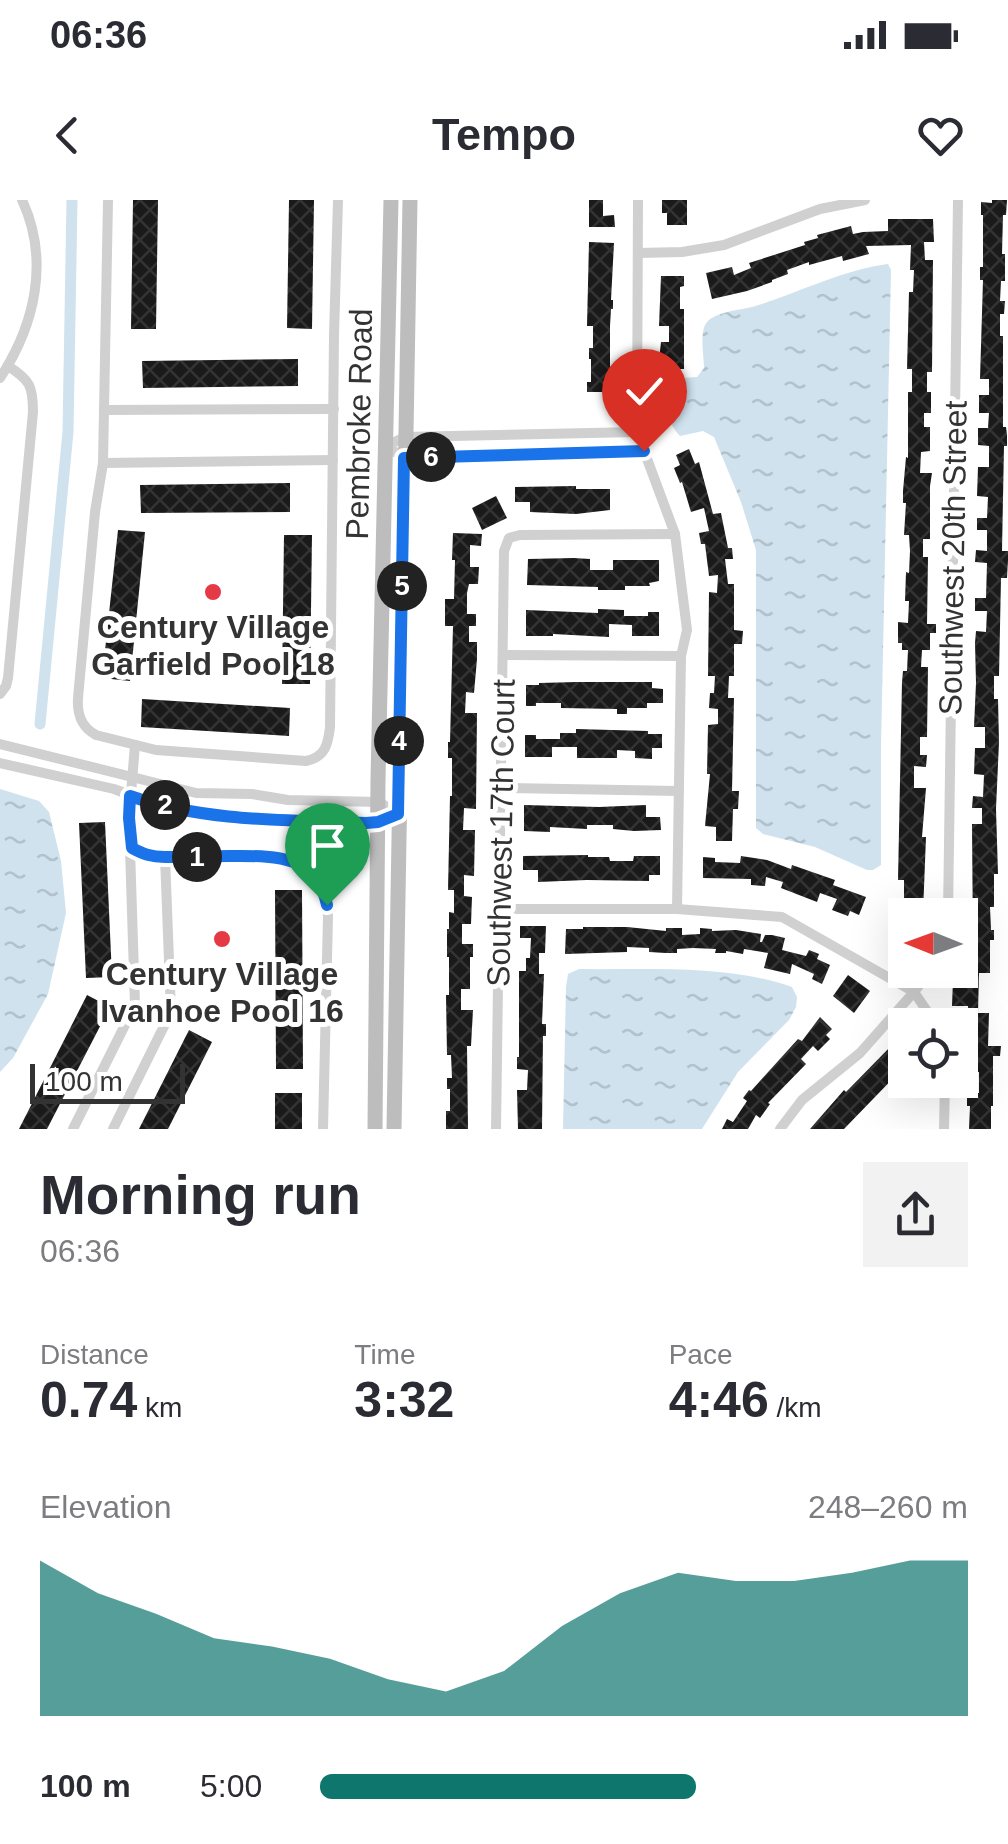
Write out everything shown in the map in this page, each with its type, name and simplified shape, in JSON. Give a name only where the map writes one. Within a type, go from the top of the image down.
[{"type":"main road","name":"Pembroke Road","points":[[375,1129],[390,200]]},
{"type":"main road","name":"Pembroke Road","points":[[394,1129],[410,200]]},
{"type":"street","points":[[0,378],[21,342],[36,288],[36,244],[22,200]]},
{"type":"street","points":[[108,200],[102,462],[82,647],[77,709],[80,719],[96,735],[156,750],[306,761],[328,745],[330,727],[338,200]]},
{"type":"street","points":[[638,200],[637,432],[675,534],[686,630],[681,656],[677,909]]},
{"type":"street","points":[[638,254],[724,245],[820,210],[865,200]]},
{"type":"street","name":"Southwest 20th Street","points":[[948,898],[958,200]]},
{"type":"street","points":[[0,694],[8,678],[33,412],[32,387],[8,366]]},
{"type":"street","points":[[104,410],[334,409]]},
{"type":"street","points":[[637,432],[404,437],[386,446],[404,458],[644,451]]},
{"type":"street","points":[[102,462],[333,460]]},
{"type":"street","name":"Southwest 17th Court","points":[[496,1129],[504,551],[510,538],[520,535],[675,534]]},
{"type":"street","points":[[504,655],[681,656]]},
{"type":"street","points":[[0,744],[207,794],[244,800],[379,802],[398,814]]},
{"type":"street","points":[[73,1129],[134,1005],[129,818],[135,745]]},
{"type":"street","points":[[0,763],[195,811],[243,818],[378,822],[398,814]]},
{"type":"street","points":[[502,788],[679,791]]},
{"type":"street","points":[[207,794],[252,794],[288,800]]},
{"type":"street","points":[[243,818],[236,808],[244,800]]},
{"type":"street","points":[[287,820],[288,800]]},
{"type":"street","points":[[132,848],[149,856],[268,856],[292,860],[317,880],[327,905],[324,1129]]},
{"type":"street","points":[[113,1129],[171,1012],[165,857]]},
{"type":"street","points":[[500,909],[677,909],[782,917],[914,992],[924,1008]]},
{"type":"street","points":[[780,1129],[802,1100],[860,1053],[917,988]]},
{"type":"street","points":[[944,1129],[945,1098]]},
{"type":"water","points":[[888,264],[891,270],[881,865],[867,870],[815,847],[763,834],[756,828],[756,550],[714,437],[703,431],[680,436],[668,416],[665,394],[667,379],[697,377],[704,368],[703,331],[711,319],[853,271]]},
{"type":"water","points":[[0,789],[39,801],[49,812],[61,861],[66,913],[48,994],[13,1058],[0,1072]]},
{"type":"water","points":[[579,969],[741,975],[792,987],[796,1007],[789,1020],[738,1072],[702,1129],[563,1129],[566,987],[568,974]]},
{"type":"building","points":[[133,200],[158,200],[156,329],[131,329]]},
{"type":"building","points":[[289,200],[314,200],[312,329],[287,328]]},
{"type":"building","points":[[589,200],[603,200],[603,216],[614,215],[615,227],[589,227]]},
{"type":"building","points":[[662,200],[687,200],[687,225],[667,225]]},
{"type":"building","points":[[1007,200],[1003,215],[1005,281],[1001,281],[1000,301],[1005,301],[1004,314],[1000,314],[1000,336],[1003,427],[1007,435],[1002,551],[1008,551],[1008,560],[1007,578],[1001,578],[999,676],[994,676],[999,742],[998,874],[994,874],[994,907],[990,907],[994,940],[990,940],[990,973],[979,973],[978,1013],[978,1008],[952,1006],[953,988],[978,988],[978,898],[973,898],[972,824],[982,824],[982,808],[972,808],[973,796],[983,797],[984,775],[974,774],[975,748],[985,748],[985,727],[974,727],[975,643],[976,631],[986,632],[987,611],[975,611],[975,598],[986,598],[987,563],[975,562],[976,550],[987,551],[987,530],[977,530],[977,518],[987,518],[988,497],[977,496],[978,467],[989,467],[989,446],[978,445],[978,428],[988,428],[989,413],[979,413],[979,395],[989,395],[989,379],[980,379],[981,202]]},
{"type":"building","points":[[888,219],[933,219],[934,242],[924,242],[925,260],[933,260],[932,372],[927,372],[931,413],[924,413],[924,427],[930,427],[930,451],[921,452],[920,473],[932,473],[930,539],[923,539],[923,557],[928,557],[927,624],[936,624],[936,633],[930,633],[930,650],[922,650],[921,667],[928,667],[927,737],[920,737],[920,755],[927,755],[926,767],[914,766],[914,788],[926,788],[924,898],[904,898],[904,880],[898,880],[902,682],[908,650],[902,650],[902,643],[898,643],[898,622],[908,623],[909,601],[905,601],[910,551],[909,535],[904,535],[903,491],[908,458],[908,392],[912,392],[912,369],[907,369],[909,292],[913,292],[914,270],[910,270],[911,245],[866,246],[869,254],[843,261],[842,256],[809,262],[787,270],[788,274],[772,282],[712,299],[706,273],[732,267],[734,275],[751,268],[749,263],[805,245],[817,235],[851,226],[853,234],[888,231]]},
{"type":"building","points":[[589,242],[614,243],[610,392],[587,392],[587,382],[591,382],[589,348],[593,348],[593,326],[587,326]]},
{"type":"building","points":[[661,276],[684,276],[680,309],[684,309],[684,369],[658,369],[661,342],[669,342],[669,326],[659,326]]},
{"type":"building","points":[[298,359],[298,386],[143,388],[142,361]]},
{"type":"building","points":[[689,449],[695,464],[699,462],[713,514],[721,513],[728,548],[732,548],[733,559],[725,559],[728,584],[734,584],[734,630],[743,631],[742,644],[734,644],[734,676],[729,676],[728,698],[734,698],[732,791],[739,791],[738,809],[733,809],[732,841],[716,841],[716,827],[705,826],[710,774],[708,725],[718,724],[718,709],[709,708],[715,676],[708,676],[709,592],[717,593],[718,575],[709,576],[705,544],[701,544],[699,533],[709,531],[704,508],[691,512],[674,468],[680,465],[676,455]]},
{"type":"building","points":[[290,483],[290,512],[141,513],[140,485]]},
{"type":"building","points":[[515,487],[610,489],[610,510],[576,514],[530,512],[530,502],[515,502]]},
{"type":"building","points":[[496,496],[507,518],[482,530],[472,508]]},
{"type":"building","points":[[118,530],[145,532],[130,681],[102,678]]},
{"type":"building","points":[[453,533],[482,534],[481,546],[470,545],[470,567],[479,567],[478,584],[469,584],[467,593],[467,614],[476,614],[476,626],[469,626],[469,642],[477,642],[474,693],[466,692],[465,713],[477,713],[476,809],[464,808],[463,830],[475,830],[474,876],[464,875],[464,896],[472,897],[471,924],[462,924],[462,944],[473,944],[470,989],[461,989],[461,1010],[473,1010],[471,1046],[467,1046],[468,1129],[446,1129],[446,1111],[450,1111],[447,1078],[452,1078],[451,1055],[447,1055],[447,929],[449,912],[454,913],[454,890],[448,890],[453,626],[445,626],[445,599],[454,599]]},
{"type":"building","points":[[284,535],[312,535],[310,684],[282,684]]},
{"type":"building","points":[[528,559],[590,559],[590,570],[613,570],[613,560],[659,560],[659,581],[649,583],[650,586],[625,586],[625,590],[527,585]]},
{"type":"building","points":[[598,609],[624,610],[624,616],[659,612],[659,636],[632,636],[632,625],[609,624],[609,637],[526,636],[526,610],[598,613]]},
{"type":"building","points":[[652,682],[652,688],[663,689],[663,703],[627,708],[627,714],[617,714],[617,709],[561,708],[561,703],[526,706],[526,685]]},
{"type":"building","points":[[142,699],[290,708],[289,736],[141,727]]},
{"type":"building","points":[[576,729],[662,734],[662,748],[652,748],[652,759],[635,758],[635,751],[617,750],[617,758],[577,758],[577,747],[552,747],[552,757],[525,757],[525,735],[560,739],[560,733],[576,733]]},
{"type":"building","points":[[524,805],[646,805],[646,817],[660,817],[661,830],[587,825],[587,829],[550,827],[550,832],[524,831]]},
{"type":"building","points":[[105,822],[112,977],[86,978],[79,823]]},
{"type":"building","points":[[523,856],[609,857],[610,861],[660,856],[660,875],[649,875],[649,881],[538,882],[538,870],[523,870]]},
{"type":"building","points":[[741,856],[791,869],[792,865],[835,880],[833,885],[866,897],[859,915],[832,910],[837,899],[820,893],[817,902],[781,888],[783,882],[766,877],[765,886],[751,885],[751,879],[703,878],[703,857],[715,858],[715,862],[740,863]]},
{"type":"building","points":[[275,890],[302,890],[303,1069],[276,1069]]},
{"type":"building","points":[[520,926],[546,926],[545,953],[539,953],[539,974],[544,974],[542,1024],[546,1024],[542,1129],[518,1129],[517,1090],[527,1090],[528,1070],[517,1069],[519,971],[526,971],[531,938],[520,938]]},
{"type":"building","points":[[682,928],[682,935],[700,934],[700,928],[736,930],[761,934],[760,942],[765,935],[772,935],[785,938],[782,950],[806,956],[809,950],[830,965],[822,984],[812,979],[814,974],[792,964],[790,974],[764,968],[768,953],[744,949],[743,954],[693,948],[666,953],[627,947],[627,952],[565,954],[566,929],[666,931]]},
{"type":"building","points":[[848,975],[870,991],[854,1013],[833,996]]},
{"type":"building","points":[[87,995],[110,1007],[47,1129],[19,1129]]},
{"type":"building","points":[[978,1013],[989,1013],[988,1046],[1001,1046],[1000,1056],[993,1056],[991,1129],[969,1129],[967,1098],[978,1098]]},
{"type":"building","points":[[820,1017],[832,1029],[826,1035],[830,1039],[818,1051],[813,1046],[801,1059],[806,1064],[768,1103],[760,1118],[756,1115],[748,1129],[722,1129],[727,1119],[733,1122],[747,1101],[743,1098],[749,1090],[798,1039],[802,1041]]},
{"type":"building","points":[[189,1030],[212,1042],[168,1129],[139,1129]]},
{"type":"building","points":[[888,1049],[888,1084],[844,1129],[810,1129]]},
{"type":"building","points":[[275,1093],[302,1093],[302,1129],[275,1129]]},
{"type":"waterway","points":[[40,724],[68,432],[72,200]]},
{"type":"place","name":"Century Village Garfield Pool 18","points":[[213,592]]},
{"type":"place","name":"Century Village Ivanhoe Pool 16","points":[[222,939]]},
{"type":"route","points":[[327,905],[313,876],[292,860],[141,853],[132,848],[130,796],[251,819],[366,823],[398,814],[404,458],[644,451]]}]
